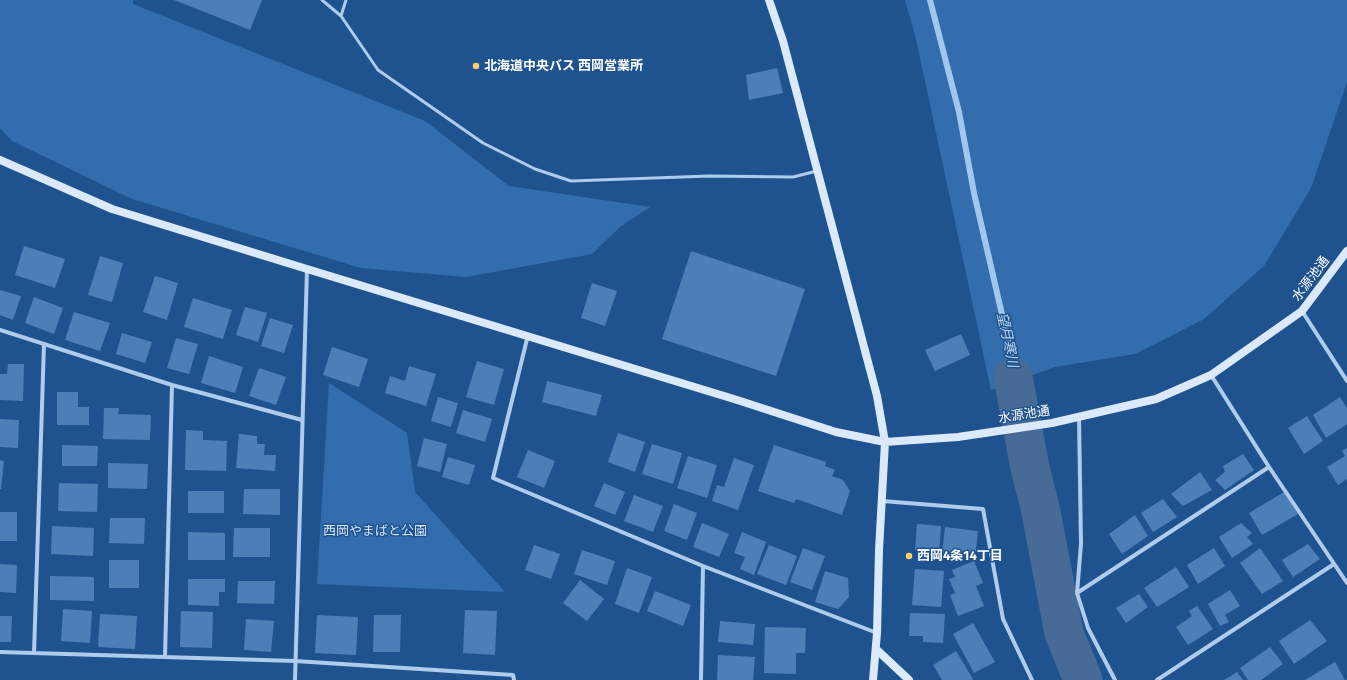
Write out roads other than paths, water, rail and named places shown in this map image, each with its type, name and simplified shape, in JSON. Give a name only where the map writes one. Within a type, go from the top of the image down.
[{"type":"street","points":[[770,0],[783,41],[877,396],[885,442],[879,550],[877,633],[873,680]]},
{"type":"street","name":"水源池通","points":[[0,160],[112,209],[528,335],[726,396],[836,432],[885,442],[958,437],[1052,423],[1156,399],[1210,375],[1302,311],[1347,251]]},
{"type":"street","points":[[295,680],[307,269]]},
{"type":"street","points":[[1302,311],[1347,381]]},
{"type":"street","points":[[0,330],[172,385],[302,420]]},
{"type":"street","points":[[528,335],[493,478],[704,566],[877,633]]},
{"type":"street","points":[[34,653],[44,344]]},
{"type":"street","points":[[1210,375],[1269,467],[1347,583]]},
{"type":"street","points":[[165,656],[172,385]]},
{"type":"street","points":[[1079,417],[1080,544],[1077,593],[1088,628],[1115,680]]},
{"type":"street","points":[[1077,593],[1269,467]]},
{"type":"street","points":[[882,501],[983,509],[1003,619],[1032,680]]},
{"type":"street","points":[[1158,680],[1334,564]]},
{"type":"street","points":[[701,680],[704,566]]},
{"type":"street","points":[[876,649],[909,680]]},
{"type":"street","points":[[0,652],[295,661],[512,675],[514,680]]},
{"type":"lane","points":[[322,0],[341,16],[378,70],[483,143],[535,169],[571,180],[709,176],[793,178],[817,170]]},
{"type":"lane","points":[[341,16],[346,0]]},
{"type":"waterway","name":"望月寒川","points":[[930,0],[959,112],[974,193],[1010,349],[1013,377]]},
{"type":"waterway","name":"望月寒川","points":[[1013,377],[1064,633],[1083,680]]},
{"type":"place","name":"北海道中央バス 西岡営業所","points":[[476,66]]},
{"type":"place","name":"西岡4条14丁目","points":[[909,556]]},
{"type":"park label","name":"西岡やまばと公園","points":[[375,531]]}]
